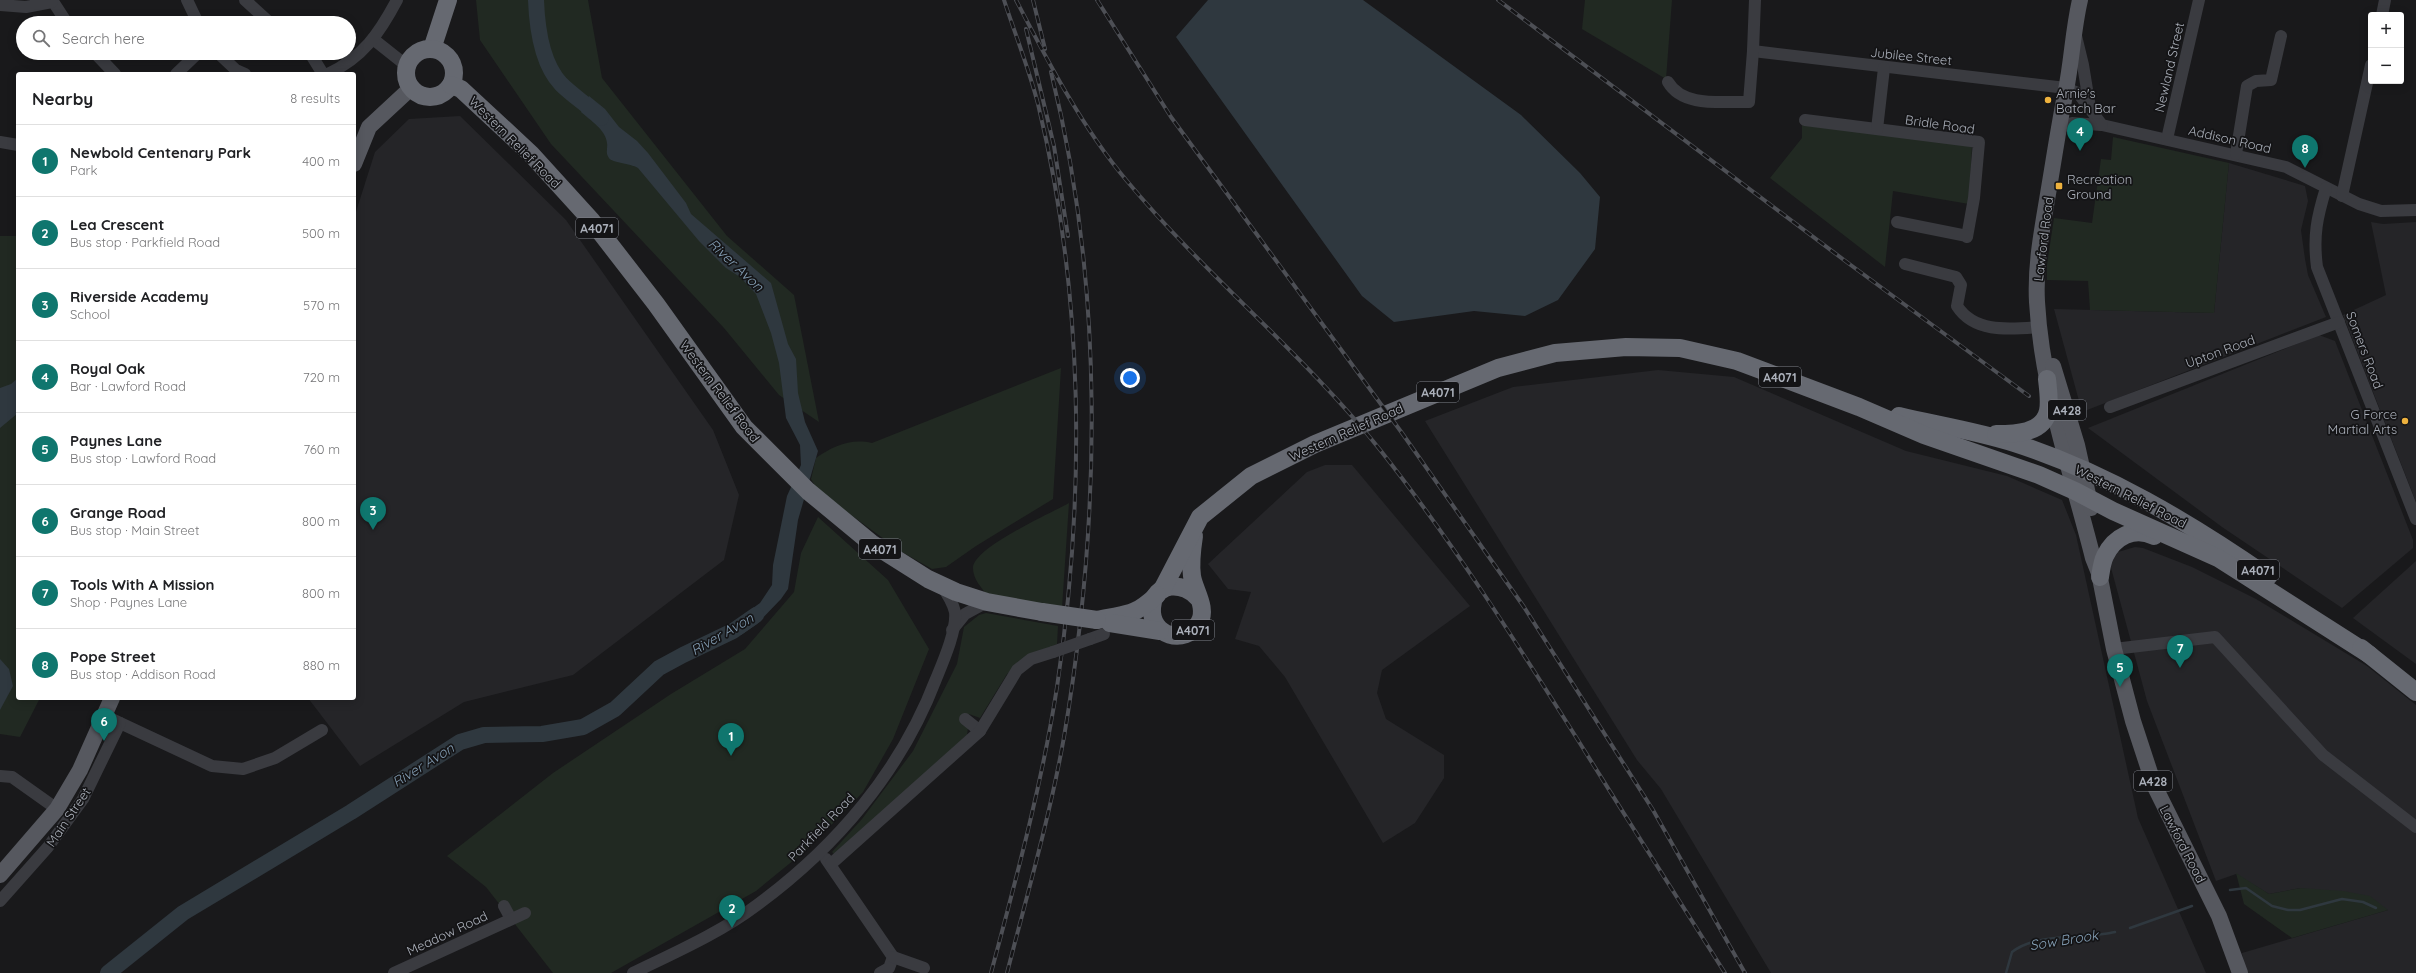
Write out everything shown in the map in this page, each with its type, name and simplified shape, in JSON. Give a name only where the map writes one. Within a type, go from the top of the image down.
[{"type":"highway","points":[[432,49],[448,0]]},
{"type":"highway","points":[[432,49],[446,55],[451,61],[454,69],[452,84],[447,91],[432,97],[417,94],[408,82],[407,66],[416,53],[432,49]]},
{"type":"highway","name":"Western Relief Road","points":[[452,84],[461,89],[531,154],[591,220],[656,304],[718,393],[766,450],[834,514],[871,543],[928,579],[956,592],[987,602],[1103,624],[1160,631]]},
{"type":"highway","name":"Western Relief Road","points":[[1103,624],[1135,612],[1159,593],[1196,523],[1213,506],[1251,476],[1315,444],[1498,368],[1555,353],[1626,347],[1680,348],[1700,351],[1737,361],[1859,407],[1924,435],[2032,473],[2079,482],[2117,486],[2189,525],[2305,603],[2416,692]]},
{"type":"highway","points":[[1982,434],[2027,432],[2038,426],[2048,412],[2047,379]]},
{"type":"highway","name":"Western Relief Road","points":[[1859,407],[1982,434],[2079,482],[2113,511],[2218,558],[2370,655]]},
{"type":"highway","points":[[1907,418],[2058,472],[2079,482]]},
{"type":"highway","name":"A4071","points":[[1196,523],[1191,567],[1192,579],[1199,599],[1201,618],[1192,632],[1175,636],[1160,631],[1152,617],[1152,603],[1159,593],[1178,585],[1186,587],[1199,599]]},
{"type":"highway","points":[[2100,575],[2104,557],[2112,545],[2116,540],[2131,532],[2147,532],[2188,552],[2218,558]]},
{"type":"main road","name":"Lawford Road","points":[[2080,0],[2073,27],[2066,88],[2058,129],[2039,258],[2037,301],[2047,379],[2100,554],[2100,575],[2114,649],[2133,720],[2154,786],[2219,916],[2240,973]]},
{"type":"main road","points":[[356,159],[369,127],[411,88]]},
{"type":"main road","name":"Lawford Road","points":[[2041,331],[2057,377],[2079,482]]},
{"type":"main road","name":"Main Street","points":[[0,875],[57,809],[80,770],[111,700]]},
{"type":"street","points":[[187,0],[195,16]]},
{"type":"street","points":[[245,0],[262,16]]},
{"type":"street","points":[[356,57],[373,40],[397,0]]},
{"type":"street","points":[[1668,82],[1672,89],[1690,100],[1749,102],[1754,52],[1755,0]]},
{"type":"street","name":"Newland Street","points":[[2167,140],[2199,0]]},
{"type":"street","points":[[2383,12],[2385,0]]},
{"type":"street","points":[[0,5],[26,7],[52,1],[62,16]]},
{"type":"street","points":[[2073,27],[2083,65],[2090,108]]},
{"type":"street","points":[[2236,154],[2247,86],[2256,81],[2276,81],[2281,36]]},
{"type":"street","points":[[373,40],[407,66]]},
{"type":"street","name":"Jubilee Street","points":[[1754,52],[2066,88]]},
{"type":"street","points":[[102,60],[113,72]]},
{"type":"street","points":[[178,72],[191,60]]},
{"type":"street","points":[[225,60],[236,70],[240,72]]},
{"type":"street","points":[[314,60],[321,72]]},
{"type":"street","points":[[331,72],[351,60]]},
{"type":"street","points":[[1877,129],[1884,68]]},
{"type":"street","points":[[2342,196],[2368,79]]},
{"type":"street","points":[[2066,88],[2078,92],[2102,125]]},
{"type":"street","name":"Bridle Road","points":[[1806,120],[1979,142],[1974,198],[1967,236],[1897,222]]},
{"type":"street","name":"Addison Road","points":[[2058,129],[2072,123],[2102,125],[2236,154],[2286,167],[2358,204],[2381,211],[2416,210]]},
{"type":"street","points":[[0,142],[16,145]]},
{"type":"street","name":"Somers Road","points":[[2326,188],[2316,222],[2314,244],[2317,267],[2416,519]]},
{"type":"street","points":[[1905,264],[1956,277],[1961,285],[1958,306],[1963,314],[1984,327],[2041,331]]},
{"type":"street","name":"Upton Road","points":[[2110,407],[2339,322]]},
{"type":"street","name":"Parkfield Road","points":[[633,973],[705,936],[756,906],[819,853],[852,820],[900,754],[926,705],[944,658],[952,630],[954,612],[940,584]]},
{"type":"street","name":"Parkfield Road","points":[[952,630],[965,614],[987,602]]},
{"type":"street","points":[[830,864],[918,788],[980,730],[1017,670],[1031,659],[1090,639],[1103,624]]},
{"type":"street","points":[[2114,649],[2215,637],[2324,755],[2416,827]]},
{"type":"street","points":[[103,715],[212,766],[243,768],[275,758],[322,730]]},
{"type":"street","points":[[965,719],[980,730]]},
{"type":"street","name":"Main Street","points":[[0,901],[48,847],[82,799],[120,723]]},
{"type":"street","points":[[0,776],[12,777],[57,809]]},
{"type":"street","points":[[819,853],[830,864],[893,957],[924,968]]},
{"type":"street","name":"Meadow Road","points":[[504,906],[511,919]]},
{"type":"street","name":"Meadow Road","points":[[394,973],[526,913]]},
{"type":"street","points":[[880,973],[889,968],[893,957]]},
{"type":"shaded area","points":[[476,0],[588,0],[602,78],[727,236],[794,295],[819,422],[779,395],[724,328],[551,144],[480,40]]},
{"type":"shaded area","points":[[1585,0],[1672,0],[1666,79],[1582,29]]},
{"type":"shaded area","points":[[460,116],[566,220],[713,430],[739,495],[724,560],[573,675],[464,702],[360,766],[310,700],[356,700],[356,212],[375,152],[409,119]]},
{"type":"shaded area","points":[[1802,125],[1972,146],[1969,204],[1893,191],[1885,267],[1770,178],[1802,138]]},
{"type":"shaded area","points":[[2113,137],[2229,163],[2214,313],[2090,310],[2088,281],[2047,280],[2047,265],[2054,218],[2092,223],[2101,159],[2111,160]]},
{"type":"shaded area","points":[[2229,163],[2305,186],[2308,201],[2301,230],[2305,259],[2308,275],[2326,317],[2082,412],[2054,309],[2214,313]]},
{"type":"shaded area","points":[[2371,222],[2383,224],[2416,222],[2416,502],[2343,315],[2386,295]]},
{"type":"shaded area","points":[[0,236],[16,236],[16,700],[39,700],[20,737],[0,734]]},
{"type":"shaded area","points":[[2319,335],[2335,341],[2413,540],[2413,548],[2342,608],[2222,527],[2088,428]]},
{"type":"shaded area","points":[[1061,368],[1053,499],[976,546],[946,567],[932,569],[902,552],[818,491],[811,479],[816,458],[842,444],[850,442],[872,443]]},
{"type":"shaded area","points":[[1658,370],[1734,377],[1906,451],[2007,476],[2062,500],[2076,535],[2138,818],[2206,973],[1771,973],[1661,789],[1637,760],[1425,421],[1513,387]]},
{"type":"shaded area","points":[[1325,465],[1352,465],[1470,606],[1382,670],[1377,693],[1386,719],[1444,755],[1444,778],[1415,823],[1383,843],[1285,677],[1259,646],[1235,639],[1251,592],[1228,589],[1208,564],[1307,472]]},
{"type":"shaded area","points":[[1069,503],[1062,608],[987,595],[974,576],[973,568],[976,560],[985,551],[999,541]]},
{"type":"shaded area","points":[[818,517],[888,580],[929,649],[893,739],[863,792],[811,846],[756,891],[611,973],[553,973],[486,887],[447,856],[553,773],[671,694],[745,649],[794,592],[801,553]]},
{"type":"shaded area","points":[[2135,547],[2143,548],[2192,567],[2256,599],[2367,666],[2416,705],[2416,973],[2246,973],[2242,953],[2388,910],[2301,888],[2269,894],[2236,874],[2216,881],[2147,701],[2110,564],[2118,552]]},
{"type":"shaded area","points":[[2416,561],[2416,664],[2353,618]]},
{"type":"shaded area","points":[[986,613],[1058,626],[1057,644],[1028,657],[1007,674],[980,718],[969,714],[963,721],[968,728],[967,735],[835,855],[832,852],[862,819],[913,751],[957,664],[964,627],[979,615]]},
{"type":"shaded area","points":[[2236,873],[2269,894],[2301,888],[2343,891],[2370,896],[2388,910],[2292,938],[2244,904]]},
{"type":"water","points":[[1208,0],[1363,0],[1521,115],[1580,173],[1600,197],[1595,249],[1558,300],[1525,316],[1474,311],[1394,322],[1362,296],[1176,37]]},
{"type":"water","points":[[589,96],[605,109],[619,127],[637,141],[648,153],[686,203],[691,214],[771,283],[788,344],[796,359],[798,393],[805,422],[818,451],[798,520],[788,589],[781,599],[757,624],[741,635],[735,621],[760,603],[772,585],[773,565],[787,496],[801,465],[800,445],[786,418],[779,363],[771,333],[756,294],[740,277],[726,268],[699,241],[638,168],[611,160],[609,158],[604,134],[581,112]]},
{"type":"water","points":[[16,380],[16,415],[0,428],[0,388],[11,384]]},
{"type":"water","points":[[0,659],[9,669],[13,686],[0,710]]},
{"type":"waterway","name":"River Avon","points":[[536,0],[541,44],[549,66],[561,84],[601,118]]},
{"type":"waterway","name":"River Avon","points":[[108,973],[183,913],[351,812],[460,742],[484,735],[542,734],[583,727],[615,709],[659,668],[733,631],[756,615]]},
{"type":"waterway","name":"Sow Brook","points":[[2230,890],[2246,888],[2272,906],[2288,910],[2300,910],[2342,899],[2363,902],[2376,908]]},
{"type":"waterway","name":"Sow Brook","points":[[2130,928],[2192,906]]},
{"type":"waterway","name":"Sow Brook","points":[[2006,973],[2012,952],[2035,941],[2115,932]]},
{"type":"railway","points":[[991,973],[1019,867],[1051,723],[1066,614],[1073,541],[1076,468],[1076,394],[1072,321],[1064,248],[1053,176],[1038,104],[1004,0]]},
{"type":"railway","points":[[1016,0],[1053,70],[1081,117],[1095,139],[1127,181],[1189,250],[1288,348],[1351,415],[1381,451],[1433,520],[1482,591],[1725,973]]},
{"type":"railway","points":[[1033,0],[1045,49]]},
{"type":"railway","points":[[1097,0],[1171,117],[1402,433],[1524,607],[1653,810],[1745,973]]},
{"type":"railway","points":[[1498,0],[1848,263],[2029,396]]},
{"type":"railway","points":[[1026,29],[1054,146],[1068,236]]},
{"type":"railway","points":[[1007,973],[1045,826],[1064,737],[1076,655],[1085,572],[1090,488],[1092,404],[1089,320],[1081,236],[1069,154],[1051,72]]},
{"type":"place","name":"Arnie's Batch Bar","points":[[2048,100]]},
{"type":"place","name":"Royal Oak","points":[[2080,151]]},
{"type":"place","name":"Pope Street","points":[[2305,168]]},
{"type":"place","name":"Recreation Ground","points":[[2059,186]]},
{"type":"place","name":"G Force Martial Arts","points":[[2405,421]]},
{"type":"place","name":"Riverside Academy","points":[[373,530]]},
{"type":"place","name":"Tools With A Mission","points":[[2180,668]]},
{"type":"place","name":"Paynes Lane","points":[[2120,687]]},
{"type":"place","name":"Grange Road","points":[[104,741]]},
{"type":"place","name":"Newbold Centenary Park","points":[[731,756]]},
{"type":"place","name":"Lea Crescent","points":[[732,928]]}]
